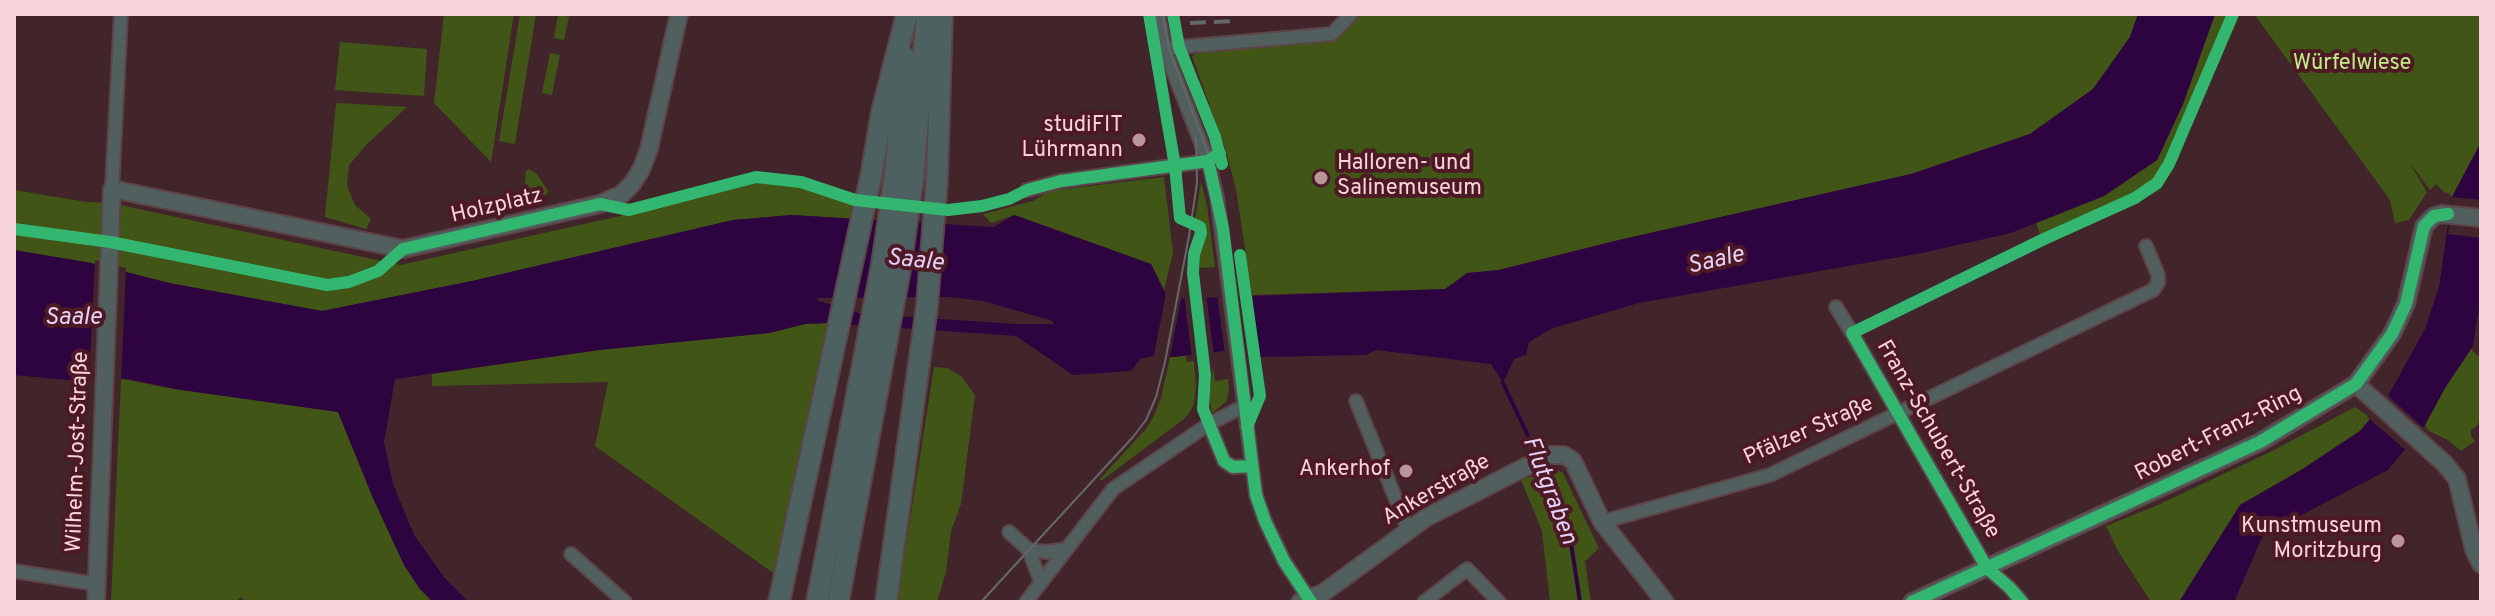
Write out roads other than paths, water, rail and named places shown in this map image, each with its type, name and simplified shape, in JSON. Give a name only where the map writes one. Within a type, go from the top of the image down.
[{"type":"main road","points":[[779,602],[882,112],[907,14]]},
{"type":"main road","points":[[904,177],[902,116],[907,14]]},
{"type":"main road","points":[[838,602],[870,387],[882,265],[922,89],[927,14]]},
{"type":"main road","points":[[886,602],[927,306],[937,180],[942,14]]},
{"type":"main road","points":[[817,602],[870,387]]},
{"type":"street","points":[[112,189],[121,14]]},
{"type":"street","name":"Holzplatz","points":[[112,189],[403,249],[600,204],[622,194],[641,170],[649,149],[679,14]]},
{"type":"street","points":[[1158,14],[1165,50],[1208,161],[1220,212],[1256,495],[1284,561],[1307,601]]},
{"type":"street","points":[[1165,50],[1332,34],[1351,14]]},
{"type":"street","points":[[1027,190],[1061,181],[1208,161]]},
{"type":"street","name":"Wilhelm-Jost-Straße","points":[[96,602],[112,189]]},
{"type":"street","name":"Robert-Franz-Ring","points":[[1912,602],[2260,442],[2363,390],[2406,304],[2424,226],[2434,216],[2448,214],[2481,218]]},
{"type":"street","name":"Pfälzer Straße","points":[[1602,522],[1770,475],[2153,290],[2158,283],[2158,275],[2146,246]]},
{"type":"street","name":"Franz-Schubert-Straße","points":[[1836,307],[1987,568],[2022,602]]},
{"type":"street","points":[[2363,390],[2445,464],[2457,479],[2474,550],[2481,564]]},
{"type":"street","points":[[1356,401],[1408,529]]},
{"type":"street","points":[[1026,602],[1113,489],[1209,424],[1244,406]]},
{"type":"street","points":[[1209,424],[1224,461],[1233,467],[1252,466]]},
{"type":"street","name":"Ankerstraße","points":[[1307,601],[1323,593],[1408,529],[1530,464],[1549,455],[1564,455],[1573,461],[1602,522],[1665,602]]},
{"type":"street","points":[[1009,532],[1029,550],[1041,583]]},
{"type":"street","points":[[1029,550],[1046,552],[1067,549]]},
{"type":"street","points":[[571,554],[625,602]]},
{"type":"street","points":[[1424,602],[1467,569],[1499,602]]},
{"type":"street","points":[[14,571],[96,584]]},
{"type":"water","name":"Saale","points":[[2138,14],[2215,14],[2183,104],[2157,160],[2104,196],[2011,233],[1922,253],[1639,303],[1553,328],[1529,342],[1526,355],[1514,359],[1503,383],[1491,364],[1376,350],[1366,355],[1260,357],[1248,348],[1175,357],[1152,356],[1140,359],[1131,371],[1073,375],[1016,336],[827,323],[805,324],[769,333],[599,350],[395,379],[384,442],[393,484],[414,535],[444,577],[469,602],[433,602],[420,589],[404,565],[338,412],[175,389],[129,379],[68,380],[14,375],[14,250],[322,311],[472,281],[733,220],[792,215],[994,227],[1014,215],[1151,264],[1168,299],[1445,289],[1467,273],[1499,270],[1911,174],[2030,134],[2093,89],[2130,37]],"holes":[[[950,297],[983,301],[1053,321],[1053,324],[862,314],[817,298]]]},
{"type":"water","points":[[2481,142],[2481,295],[2473,346],[2425,425],[2388,470],[2263,535],[2235,600],[2179,602],[2240,505],[2360,431],[2387,398],[2425,329],[2439,287],[2452,197]]},
{"type":"waterway","name":"Flutgraben","points":[[1503,383],[1538,457]]},
{"type":"waterway","name":"Flutgraben","points":[[1541,465],[1569,530],[1580,602]]},
{"type":"tram line","points":[[1163,14],[1169,49],[1210,158],[1220,196],[1263,505],[1287,559],[1316,602]]},
{"type":"tram line","points":[[981,602],[1146,420],[1165,362],[1189,236],[1197,183],[1196,138]]},
{"type":"railway","points":[[1190,23],[1233,21]]},
{"type":"place","name":"studiFIT Lührmann","points":[[1139,140]]},
{"type":"place","name":"Halloren- und Salinemuseum","points":[[1321,178]]},
{"type":"place","name":"Ankerhof","points":[[1406,471]]},
{"type":"place","name":"Kunstmuseum Moritzburg","points":[[2398,541]]},
{"type":"park label","name":"Würfelwiese","points":[[2352,65]]}]
